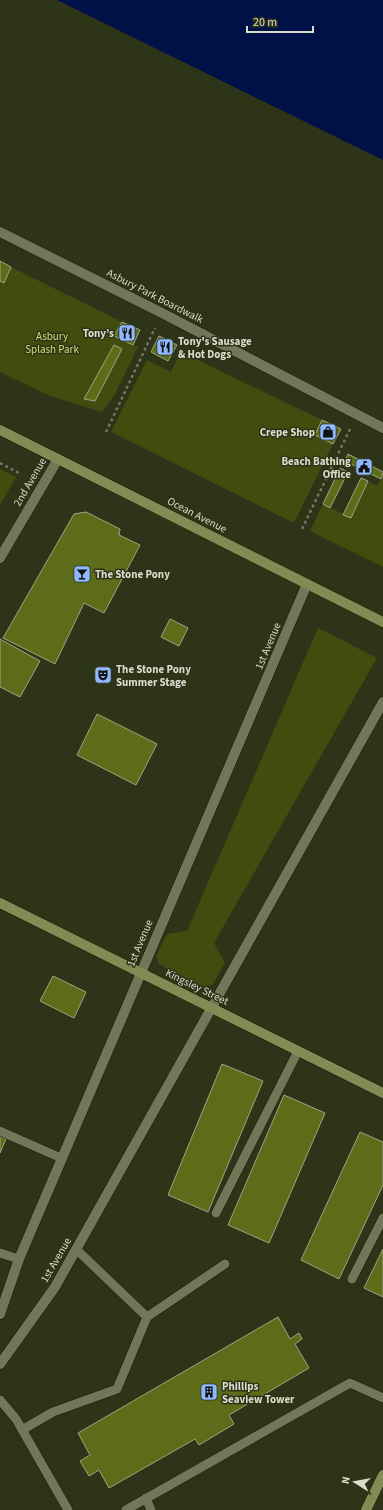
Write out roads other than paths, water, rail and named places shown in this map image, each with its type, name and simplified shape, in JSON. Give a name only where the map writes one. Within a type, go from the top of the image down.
[{"type":"street","name":"Asbury Park Boardwalk","points":[[0,232],[162,313],[383,428]]},
{"type":"street","name":"Ocean Avenue","points":[[0,430],[383,622]]},
{"type":"street","name":"2nd Avenue","points":[[0,558],[58,459]]},
{"type":"street","name":"1st Avenue","points":[[0,1314],[19,1259],[307,584]]},
{"type":"street","name":"1st Avenue","points":[[0,1364],[55,1287],[383,702]]},
{"type":"street","name":"Kingsley Street","points":[[0,903],[383,1093]]},
{"type":"street","points":[[366,1510],[383,1475]]},
{"type":"lane","points":[[216,1213],[298,1051]]},
{"type":"lane","points":[[0,1131],[62,1158]]},
{"type":"lane","points":[[352,1278],[383,1218]]},
{"type":"lane","points":[[76,1250],[147,1317]]},
{"type":"lane","points":[[0,1253],[19,1259]]},
{"type":"lane","points":[[22,1430],[53,1412],[117,1389],[147,1317],[225,1264]]},
{"type":"lane","points":[[126,1510],[350,1383],[383,1398]]},
{"type":"lane","points":[[0,1400],[22,1430],[68,1510]]},
{"type":"lane","points":[[146,1498],[151,1510]]},
{"type":"place","name":"Tony’s","points":[[127,333]]},
{"type":"place","name":"Tony's Sausage & Hot Dogs","points":[[165,347]]},
{"type":"place","name":"Crepe Shop","points":[[328,432]]},
{"type":"place","name":"Beach Bathing Office","points":[[364,467]]},
{"type":"place","name":"The Stone Pony","points":[[82,574]]},
{"type":"place","name":"The Stone Pony Summer Stage","points":[[103,675]]},
{"type":"place","name":"Phillips Seaview Tower","points":[[209,1392]]},
{"type":"park label","name":"Asbury Splash Park","points":[[52,342]]}]
